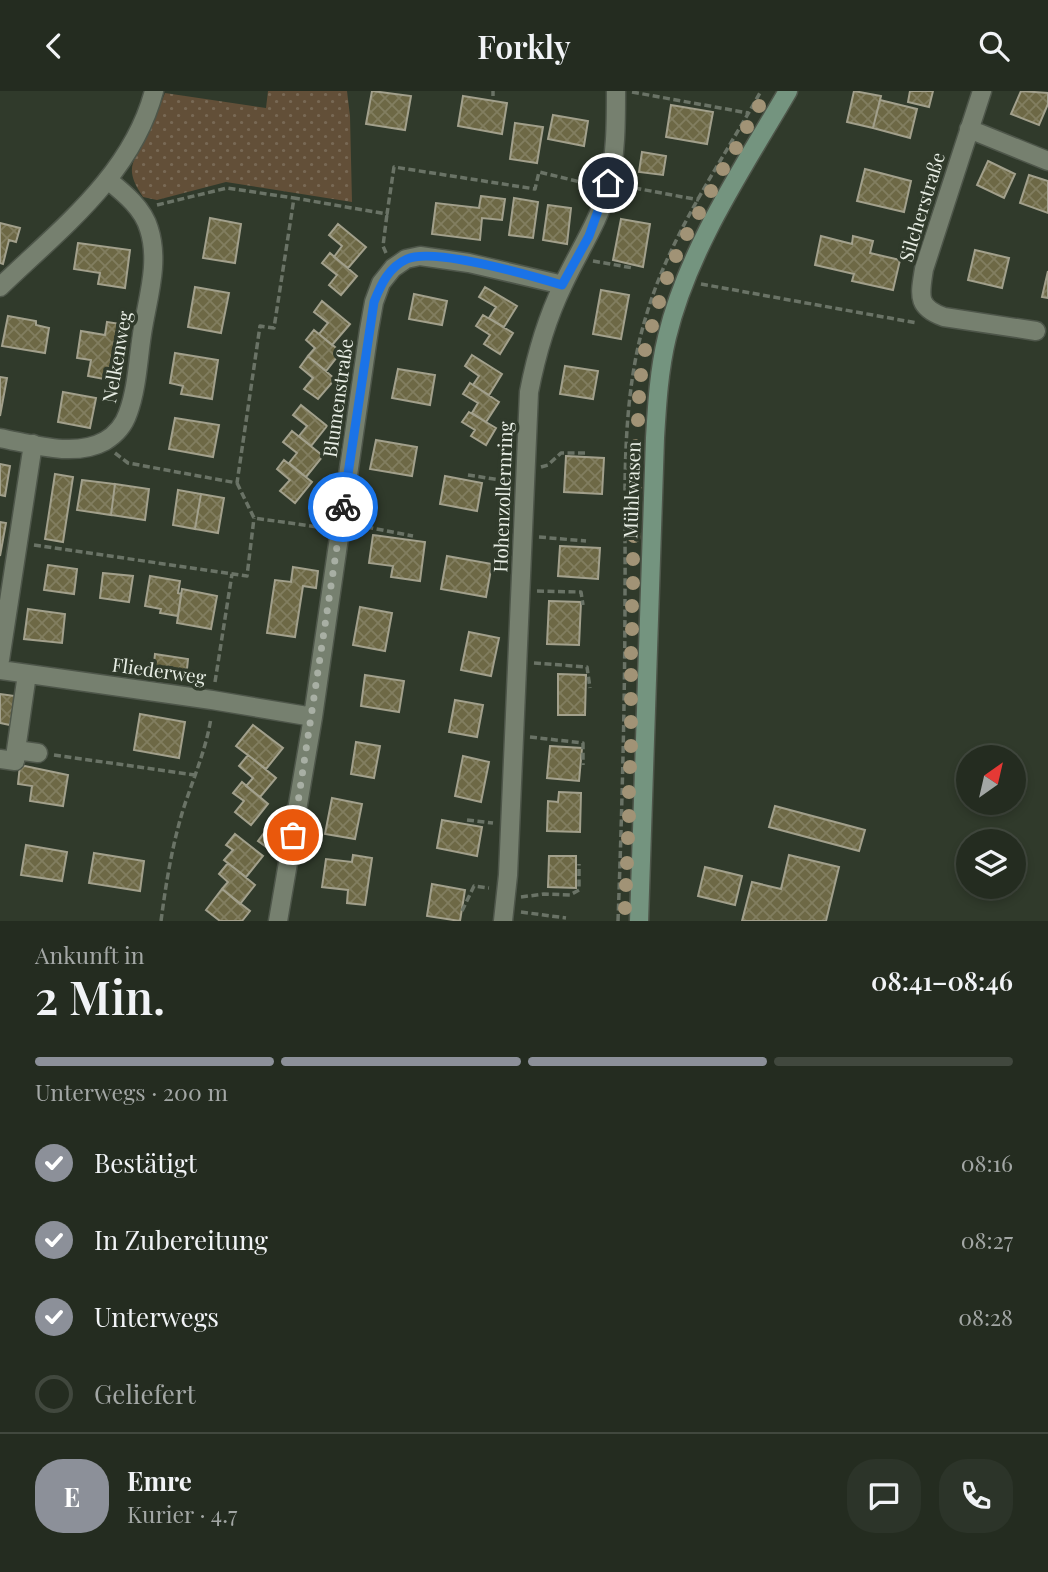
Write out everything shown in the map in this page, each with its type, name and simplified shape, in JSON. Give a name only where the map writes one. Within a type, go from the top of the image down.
[{"type":"street","points":[[0,287],[108,180],[137,135],[149,110],[154,91]]},
{"type":"street","name":"Hohenzollernring","points":[[505,904],[511,826],[527,408],[533,371],[562,285],[589,236],[608,185],[615,137],[616,91]]},
{"type":"street","name":"Mühlwasen","points":[[639,921],[656,412],[667,335],[685,280],[706,236],[788,91]]},
{"type":"street","name":"Silcherstraße","points":[[982,91],[924,269],[920,296],[923,305],[931,312],[944,317],[1036,331]]},
{"type":"street","points":[[970,129],[1048,161]]},
{"type":"street","name":"Nelkenweg","points":[[104,442],[120,428],[128,415],[152,278],[153,245],[148,226],[138,209],[108,180]]},
{"type":"street","points":[[393,268],[406,259],[420,256],[439,257],[562,285]]},
{"type":"street","name":"Blumenstraße","points":[[278,921],[313,717],[374,302],[381,283],[393,268]]},
{"type":"street","points":[[0,438],[77,449],[104,442]]},
{"type":"street","points":[[0,660],[33,444]]},
{"type":"street","name":"Fliederweg","points":[[0,670],[313,717]]},
{"type":"street","points":[[0,759],[15,761],[27,674]]},
{"type":"street","points":[[16,750],[38,753]]},
{"type":"path","points":[[623,91],[748,113]]},
{"type":"path","points":[[393,268],[383,246],[394,167],[535,189],[539,172],[699,200]]},
{"type":"path","points":[[138,209],[227,188],[387,213]]},
{"type":"path","points":[[17,543],[247,576],[254,517],[237,483],[260,327],[274,328],[294,198]]},
{"type":"path","points":[[577,258],[633,268]]},
{"type":"path","points":[[685,280],[721,289],[926,325]]},
{"type":"path","points":[[104,442],[128,463],[237,483]]},
{"type":"path","points":[[468,475],[525,477],[548,465],[561,453],[585,453]]},
{"type":"path","points":[[254,517],[412,535]]},
{"type":"path","points":[[523,536],[586,541]]},
{"type":"path","points":[[161,921],[172,849],[206,743],[232,573]]},
{"type":"path","points":[[521,590],[580,592],[583,605]]},
{"type":"path","points":[[518,661],[587,667],[590,688]]},
{"type":"path","points":[[514,736],[583,743],[583,765]]},
{"type":"path","points":[[38,753],[195,775]]},
{"type":"path","points":[[467,820],[511,826]]},
{"type":"path","points":[[505,904],[544,894],[570,895],[579,890],[579,864]]},
{"type":"path","points":[[462,911],[474,886],[505,904],[566,918]]},
{"type":"shaded area","points":[[268,91],[347,91],[352,202],[226,182],[157,200],[143,197],[133,178],[133,165],[165,93],[266,108]]},
{"type":"building","points":[[372,91],[411,96],[405,130],[366,124]]},
{"type":"building","points":[[854,91],[881,96],[873,128],[847,122]]},
{"type":"building","points":[[910,91],[933,91],[929,107],[908,102]]},
{"type":"building","points":[[1021,91],[1048,93],[1048,104],[1039,125],[1011,114]]},
{"type":"building","points":[[463,96],[507,103],[502,134],[458,126]]},
{"type":"building","points":[[880,100],[917,109],[910,138],[873,128]]},
{"type":"building","points":[[671,105],[713,112],[707,144],[666,137]]},
{"type":"building","points":[[553,115],[588,121],[584,146],[548,139]]},
{"type":"building","points":[[515,123],[543,127],[537,163],[510,159]]},
{"type":"building","points":[[642,152],[666,156],[663,175],[639,172]]},
{"type":"building","points":[[988,161],[1015,174],[1004,198],[977,185]]},
{"type":"building","points":[[865,169],[911,181],[904,212],[857,201]]},
{"type":"building","points":[[1029,175],[1048,181],[1048,213],[1020,203]]},
{"type":"building","points":[[481,196],[505,199],[502,220],[482,218],[480,240],[432,234],[436,203],[479,208]]},
{"type":"building","points":[[514,198],[538,202],[533,238],[509,235]]},
{"type":"building","points":[[548,205],[571,208],[567,244],[543,240]]},
{"type":"building","points":[[210,218],[241,224],[235,263],[203,258]]},
{"type":"building","points":[[621,219],[650,224],[643,267],[613,260]]},
{"type":"building","points":[[0,223],[20,228],[16,242],[9,240],[3,264],[0,263]]},
{"type":"building","points":[[338,224],[366,247],[348,268],[334,257],[342,246],[329,235]]},
{"type":"building","points":[[821,236],[852,244],[853,236],[873,241],[870,253],[900,260],[893,290],[852,281],[854,274],[815,265]]},
{"type":"building","points":[[78,243],[130,250],[125,288],[98,284],[100,273],[74,269]]},
{"type":"building","points":[[975,250],[1009,258],[1002,288],[968,280]]},
{"type":"building","points":[[330,253],[357,276],[341,295],[329,285],[337,275],[322,263]]},
{"type":"building","points":[[1048,271],[1048,298],[1042,297]]},
{"type":"building","points":[[195,287],[229,293],[221,333],[188,327]]},
{"type":"building","points":[[485,287],[517,306],[504,327],[489,318],[496,307],[479,297]]},
{"type":"building","points":[[601,290],[629,295],[621,339],[593,334]]},
{"type":"building","points":[[414,294],[447,301],[442,325],[409,319]]},
{"type":"building","points":[[322,301],[350,324],[332,345],[319,334],[328,323],[314,312]]},
{"type":"building","points":[[483,315],[513,333],[500,354],[484,344],[490,335],[476,326]]},
{"type":"building","points":[[8,316],[36,321],[36,325],[49,328],[45,353],[2,346]]},
{"type":"building","points":[[107,322],[127,325],[121,366],[117,366],[115,381],[88,376],[91,360],[77,358],[81,331],[105,335]]},
{"type":"building","points":[[314,330],[341,352],[326,371],[308,356],[315,348],[306,340]]},
{"type":"building","points":[[175,353],[218,360],[212,399],[181,394],[183,386],[170,383]]},
{"type":"building","points":[[472,355],[502,374],[489,395],[473,385],[479,376],[465,366]]},
{"type":"building","points":[[308,356],[335,379],[318,399],[304,389],[313,378],[300,367]]},
{"type":"building","points":[[565,366],[598,371],[593,399],[560,394]]},
{"type":"building","points":[[398,369],[435,375],[430,405],[392,398]]},
{"type":"building","points":[[0,377],[7,378],[0,416]]},
{"type":"building","points":[[470,383],[499,402],[486,422],[472,413],[478,403],[463,394]]},
{"type":"building","points":[[63,392],[96,398],[90,428],[58,422]]},
{"type":"building","points":[[301,405],[327,426],[311,446],[299,436],[307,426],[293,415]]},
{"type":"building","points":[[469,412],[496,428],[486,445],[471,436],[475,430],[462,422]]},
{"type":"building","points":[[175,418],[219,425],[213,457],[169,449]]},
{"type":"building","points":[[292,431],[323,456],[306,477],[289,463],[297,453],[283,442]]},
{"type":"building","points":[[376,440],[417,447],[412,476],[370,469]]},
{"type":"building","points":[[566,456],[604,458],[602,494],[564,492]]},
{"type":"building","points":[[284,460],[312,482],[295,503],[280,491],[290,480],[277,469]]},
{"type":"building","points":[[0,464],[10,466],[5,496],[0,495]]},
{"type":"building","points":[[55,474],[73,477],[63,542],[45,539]]},
{"type":"building","points":[[445,476],[482,483],[477,511],[440,504]]},
{"type":"building","points":[[82,480],[115,484],[111,515],[77,510]]},
{"type":"building","points":[[115,484],[149,489],[145,520],[111,515]]},
{"type":"building","points":[[178,490],[201,494],[195,529],[173,525]]},
{"type":"building","points":[[201,494],[224,498],[218,533],[195,529]]},
{"type":"building","points":[[0,522],[6,523],[0,556]]},
{"type":"building","points":[[373,535],[425,542],[420,581],[391,577],[393,566],[369,563]]},
{"type":"building","points":[[560,546],[600,548],[598,579],[558,576]]},
{"type":"building","points":[[447,556],[492,564],[486,597],[441,589]]},
{"type":"building","points":[[48,565],[77,569],[74,594],[44,590]]},
{"type":"building","points":[[293,567],[318,571],[316,588],[303,586],[295,637],[267,633],[275,580],[291,582]]},
{"type":"building","points":[[103,573],[133,576],[129,602],[100,598]]},
{"type":"building","points":[[150,576],[180,581],[178,616],[160,613],[161,609],[145,606]]},
{"type":"building","points":[[182,589],[217,596],[211,629],[177,623]]},
{"type":"building","points":[[549,601],[581,602],[579,645],[547,644]]},
{"type":"building","points":[[360,607],[392,613],[385,651],[353,645]]},
{"type":"building","points":[[28,609],[65,614],[62,643],[24,639]]},
{"type":"building","points":[[469,632],[499,638],[491,676],[461,670]]},
{"type":"building","points":[[155,654],[188,659],[186,678],[153,673]]},
{"type":"building","points":[[558,674],[586,675],[585,715],[558,715]]},
{"type":"building","points":[[365,675],[404,681],[399,712],[361,706]]},
{"type":"building","points":[[0,694],[15,696],[10,725],[0,723]]},
{"type":"building","points":[[455,700],[483,705],[477,737],[449,732]]},
{"type":"building","points":[[140,714],[185,722],[179,758],[134,750]]},
{"type":"building","points":[[253,725],[283,748],[266,769],[236,746]]},
{"type":"building","points":[[356,742],[380,746],[374,778],[351,774]]},
{"type":"building","points":[[550,746],[582,748],[579,781],[547,778]]},
{"type":"building","points":[[248,755],[276,778],[260,797],[246,786],[253,778],[239,766]]},
{"type":"building","points":[[463,756],[489,762],[481,802],[455,796]]},
{"type":"building","points":[[20,765],[68,775],[63,806],[30,801],[32,786],[18,784]]},
{"type":"building","points":[[242,782],[268,804],[251,825],[235,812],[244,801],[233,793]]},
{"type":"building","points":[[559,792],[581,793],[580,832],[547,831],[548,801],[558,802]]},
{"type":"building","points":[[332,798],[362,804],[355,839],[325,834]]},
{"type":"building","points":[[775,806],[865,830],[859,851],[769,827]]},
{"type":"building","points":[[442,820],[482,827],[477,856],[437,848]]},
{"type":"building","points":[[273,821],[286,831],[272,851],[258,841]]},
{"type":"building","points":[[235,834],[263,856],[246,877],[224,860],[233,850],[226,845]]},
{"type":"building","points":[[26,845],[67,852],[62,881],[21,875]]},
{"type":"building","points":[[94,853],[144,861],[140,891],[89,883]]},
{"type":"building","points":[[353,855],[372,858],[365,905],[347,903],[348,890],[322,887],[326,859],[352,862]]},
{"type":"building","points":[[789,855],[839,867],[826,921],[742,921],[752,882],[781,889]]},
{"type":"building","points":[[549,856],[576,856],[576,888],[548,887]]},
{"type":"building","points":[[228,863],[255,885],[240,904],[222,889],[228,882],[219,874]]},
{"type":"building","points":[[705,867],[742,876],[735,905],[698,896]]},
{"type":"building","points":[[432,884],[465,890],[460,921],[427,916]]},
{"type":"building","points":[[222,889],[250,911],[242,921],[220,921],[206,910]]},
{"type":"way so far","points":[[293,835],[343,507]]},
{"type":"route","points":[[343,507],[374,302],[381,283],[393,268],[406,259],[420,256],[439,257],[562,285],[589,236],[608,183]]}]
